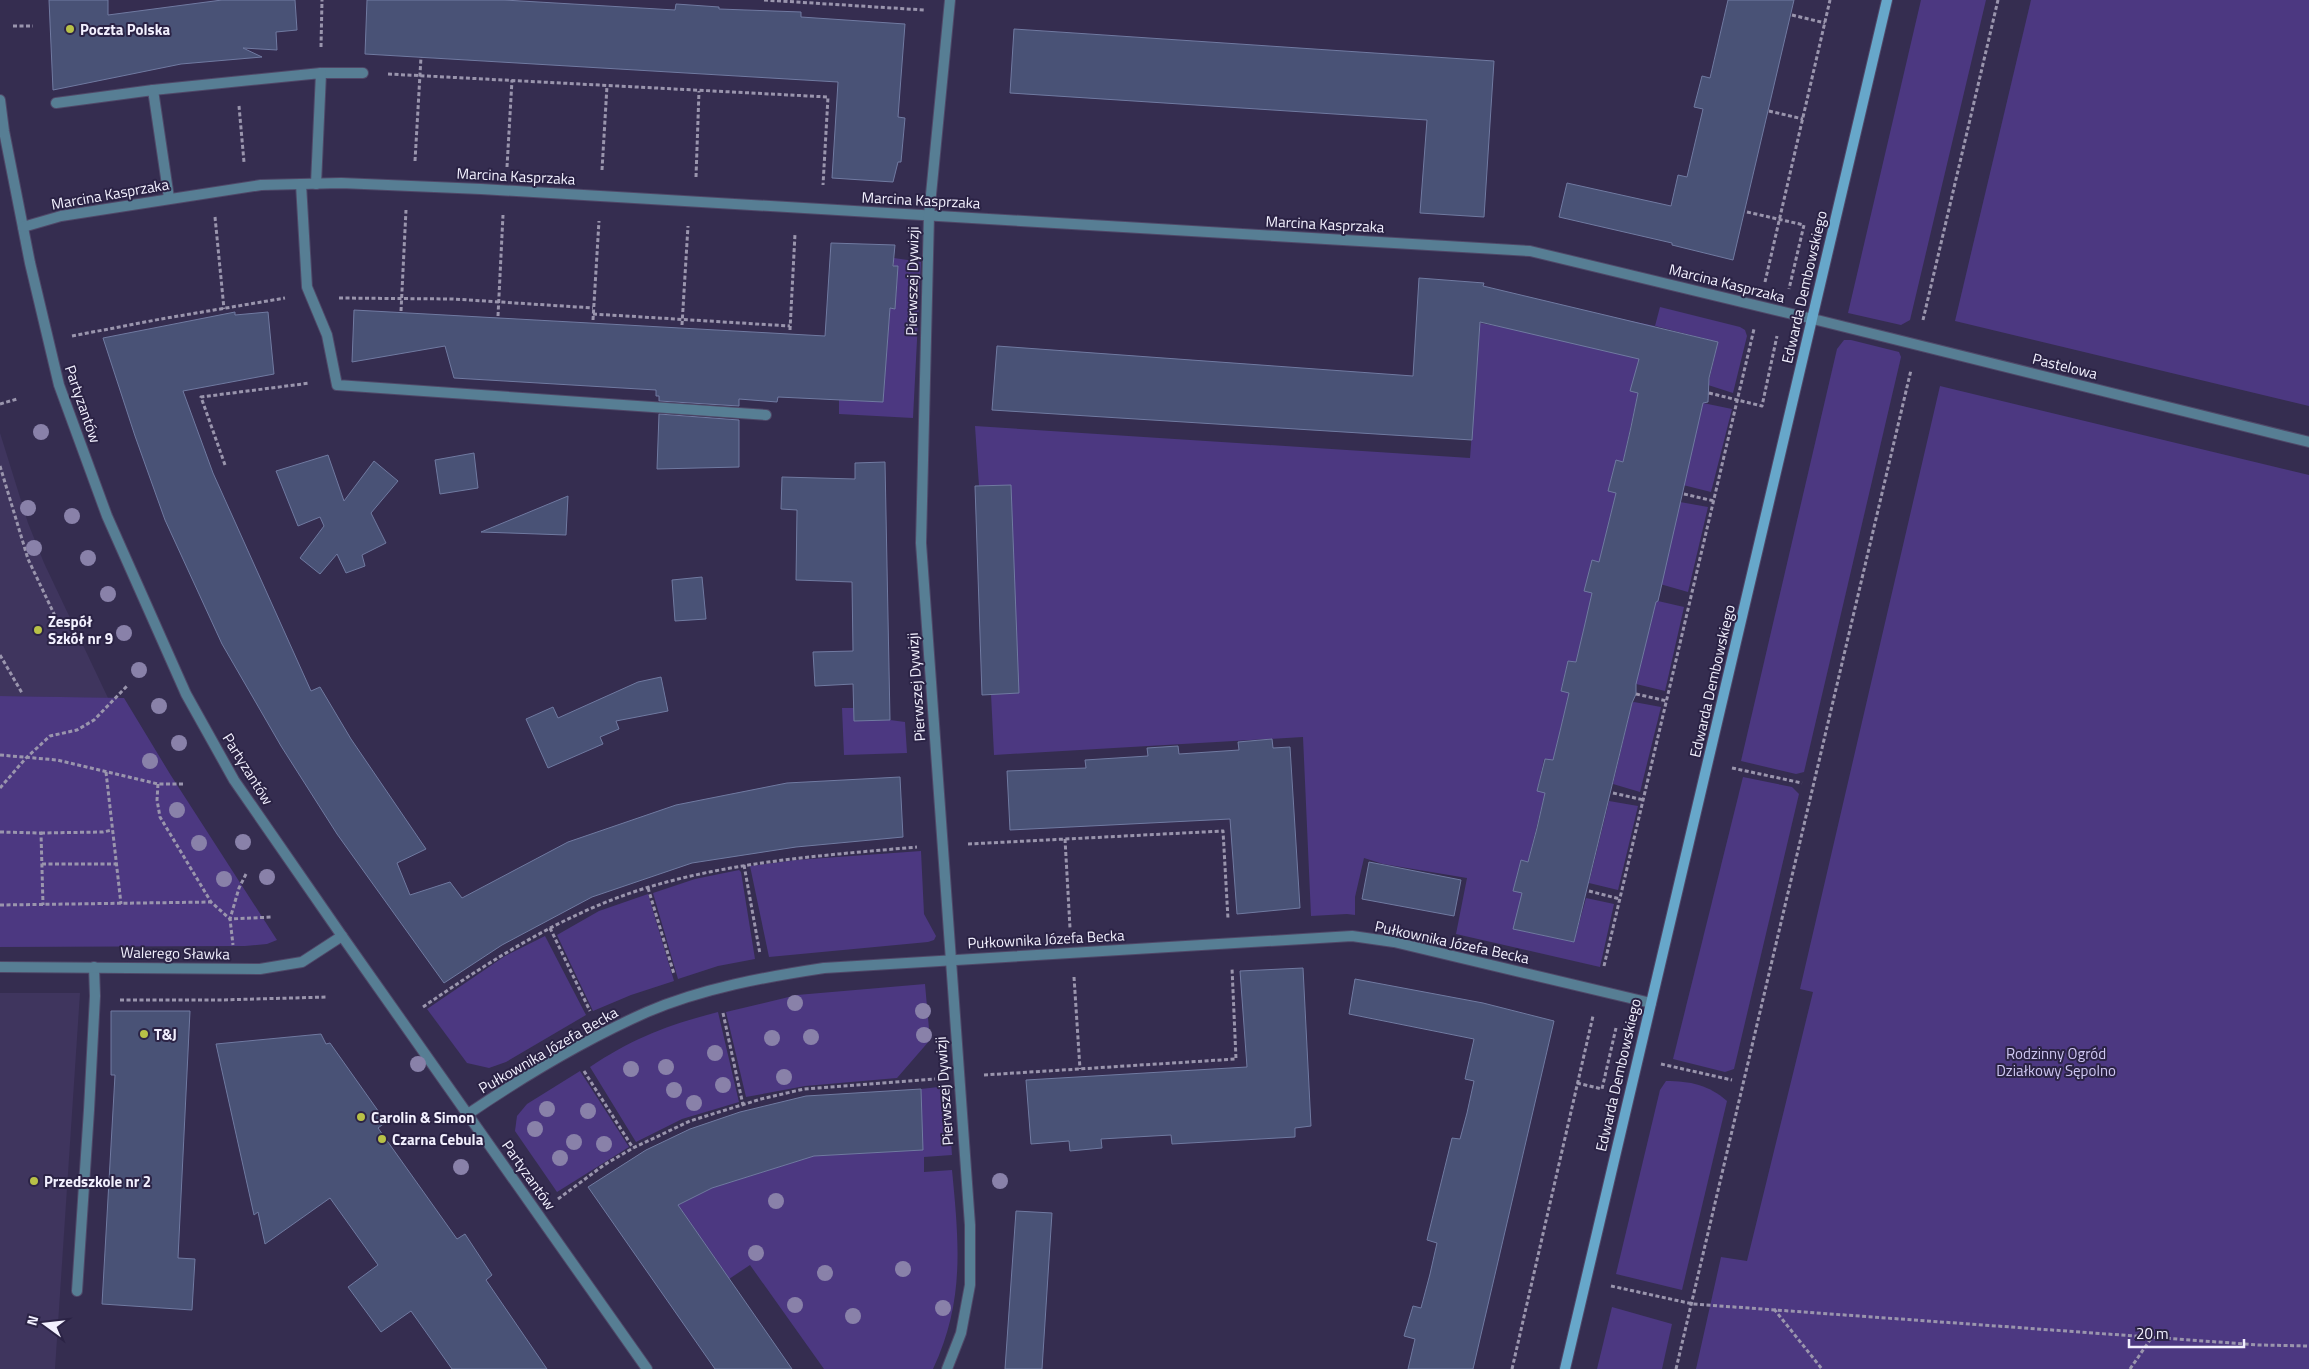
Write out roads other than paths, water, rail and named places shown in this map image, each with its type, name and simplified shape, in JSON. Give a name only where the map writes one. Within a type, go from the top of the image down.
[{"type":"street","name":"Pierwszej Dywizji","points":[[947,1369],[961,1333],[970,1285],[970,1225],[941,845],[921,543],[928,215],[950,0]]},
{"type":"street","name":"Edwarda Dembowskiego","points":[[1565,1369],[1813,319],[1886,0]]},
{"type":"street","points":[[316,184],[321,73]]},
{"type":"street","points":[[56,103],[153,90],[321,73],[363,73]]},
{"type":"street","points":[[153,90],[169,198]]},
{"type":"street","name":"Partyzantów","points":[[0,100],[4,131],[23,227],[49,350],[59,385],[107,516],[186,694],[234,780],[647,1369]]},
{"type":"street","points":[[301,184],[307,287],[327,335],[337,385],[766,415]]},
{"type":"street","name":"Marcina Kasprzaka","points":[[23,227],[61,216],[261,185],[316,184],[481,189],[1530,251],[1813,319]]},
{"type":"street","name":"Pastelowa","points":[[1813,319],[2309,442]]},
{"type":"street","name":"Walerego Sławka","points":[[0,967],[242,969],[291,965],[302,962],[342,936]]},
{"type":"street","name":"Pułkownika Józefa Becka","points":[[468,1114],[587,1041],[648,1012],[701,994],[765,977],[824,968],[1352,936],[1394,942],[1651,1003]]},
{"type":"street","points":[[77,1292],[90,1110],[95,996],[94,967]]},
{"type":"place","name":"Poczta Polska","points":[[70,29]]},
{"type":"place","name":"Zespół Szkół nr 9","points":[[38,630]]},
{"type":"place","name":"T&J","points":[[144,1034]]},
{"type":"place","name":"Carolin & Simon","points":[[361,1117]]},
{"type":"place","name":"Czarna Cebula","points":[[382,1139]]},
{"type":"place","name":"Przedszkole nr 2","points":[[34,1181]]},
{"type":"park label","name":"Rodzinny Ogród Działkowy Sępolno","points":[[2056,1062]]}]
